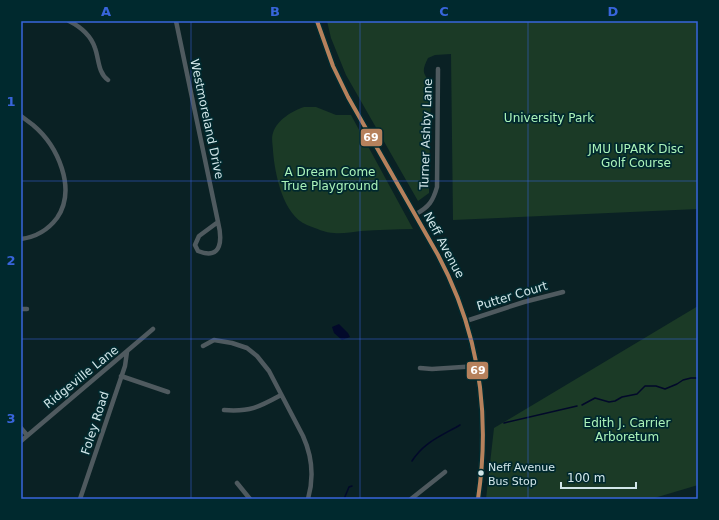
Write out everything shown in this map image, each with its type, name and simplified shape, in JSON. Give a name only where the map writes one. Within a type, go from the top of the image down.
[{"type":"main road","name":"Neff Avenue","points":[[317,21],[328,55],[345,92],[416,214],[448,274],[466,321],[478,366],[483,406],[484,435],[478,499]]},
{"type":"street","points":[[70,21],[85,31],[91,40],[95,48],[102,74],[108,80]]},
{"type":"street","name":"Westmoreland Drive","points":[[176,21],[221,236],[218,248],[215,251],[211,253],[202,253],[197,250],[195,245],[198,238],[218,222]]},
{"type":"street","name":"Turner Ashby Lane","points":[[416,214],[425,209],[433,199],[436,186],[438,69]]},
{"type":"street","points":[[21,116],[37,129],[51,146],[61,168],[66,189],[62,209],[51,225],[45,231],[35,236],[21,239]]},
{"type":"street","name":"Putter Court","points":[[466,321],[554,293],[563,292]]},
{"type":"street","points":[[21,309],[27,309]]},
{"type":"street","name":"Ridgeville Lane","points":[[21,440],[153,329]]},
{"type":"street","points":[[203,346],[214,340],[240,344],[257,356],[266,366],[303,436],[309,453],[312,479],[308,499]]},
{"type":"street","name":"Foley Road","points":[[80,499],[121,376],[127,352]]},
{"type":"street","points":[[420,368],[432,369],[478,366]]},
{"type":"street","points":[[121,376],[168,392]]},
{"type":"street","points":[[224,410],[240,411],[255,408],[281,395]]},
{"type":"street","points":[[21,428],[27,435]]},
{"type":"street","points":[[411,499],[445,472]]},
{"type":"street","points":[[237,483],[250,499]]},
{"type":"green space","name":"University Park","points":[[327,21],[698,21],[698,209],[453,220],[451,54],[435,55],[428,58],[424,69],[426,77],[431,83],[429,193],[418,201],[346,75],[331,38]]},
{"type":"green space","name":"A Dream Come True Playground","points":[[304,107],[316,107],[336,115],[351,115],[413,229],[331,233],[307,225],[292,213],[286,204],[278,182],[272,137],[275,128],[281,120]]},
{"type":"green space","name":"Edith J. Carrier Arboretum","points":[[698,306],[698,485],[651,499],[486,499],[494,428]]},
{"type":"water","points":[[339,324],[350,337],[342,340],[334,333],[332,327]]},
{"type":"waterway","points":[[582,405],[595,398],[609,402],[615,401],[622,397],[637,394],[645,386],[656,386],[665,389],[683,380],[698,378]]},
{"type":"waterway","points":[[504,423],[577,406]]},
{"type":"waterway","points":[[412,461],[427,444],[460,425]]},
{"type":"waterway","points":[[344,499],[349,487],[352,486]]},
{"type":"transit line","name":"69","points":[[317,21],[333,66],[348,97],[438,255],[452,284],[463,313],[472,343],[482,404],[482,467],[478,499]]},
{"type":"place","name":"Neff Avenue Bus Stop","points":[[481,473]]},
{"type":"park label","name":"JMU UPARK Disc Golf Course","points":[[636,156]]}]
